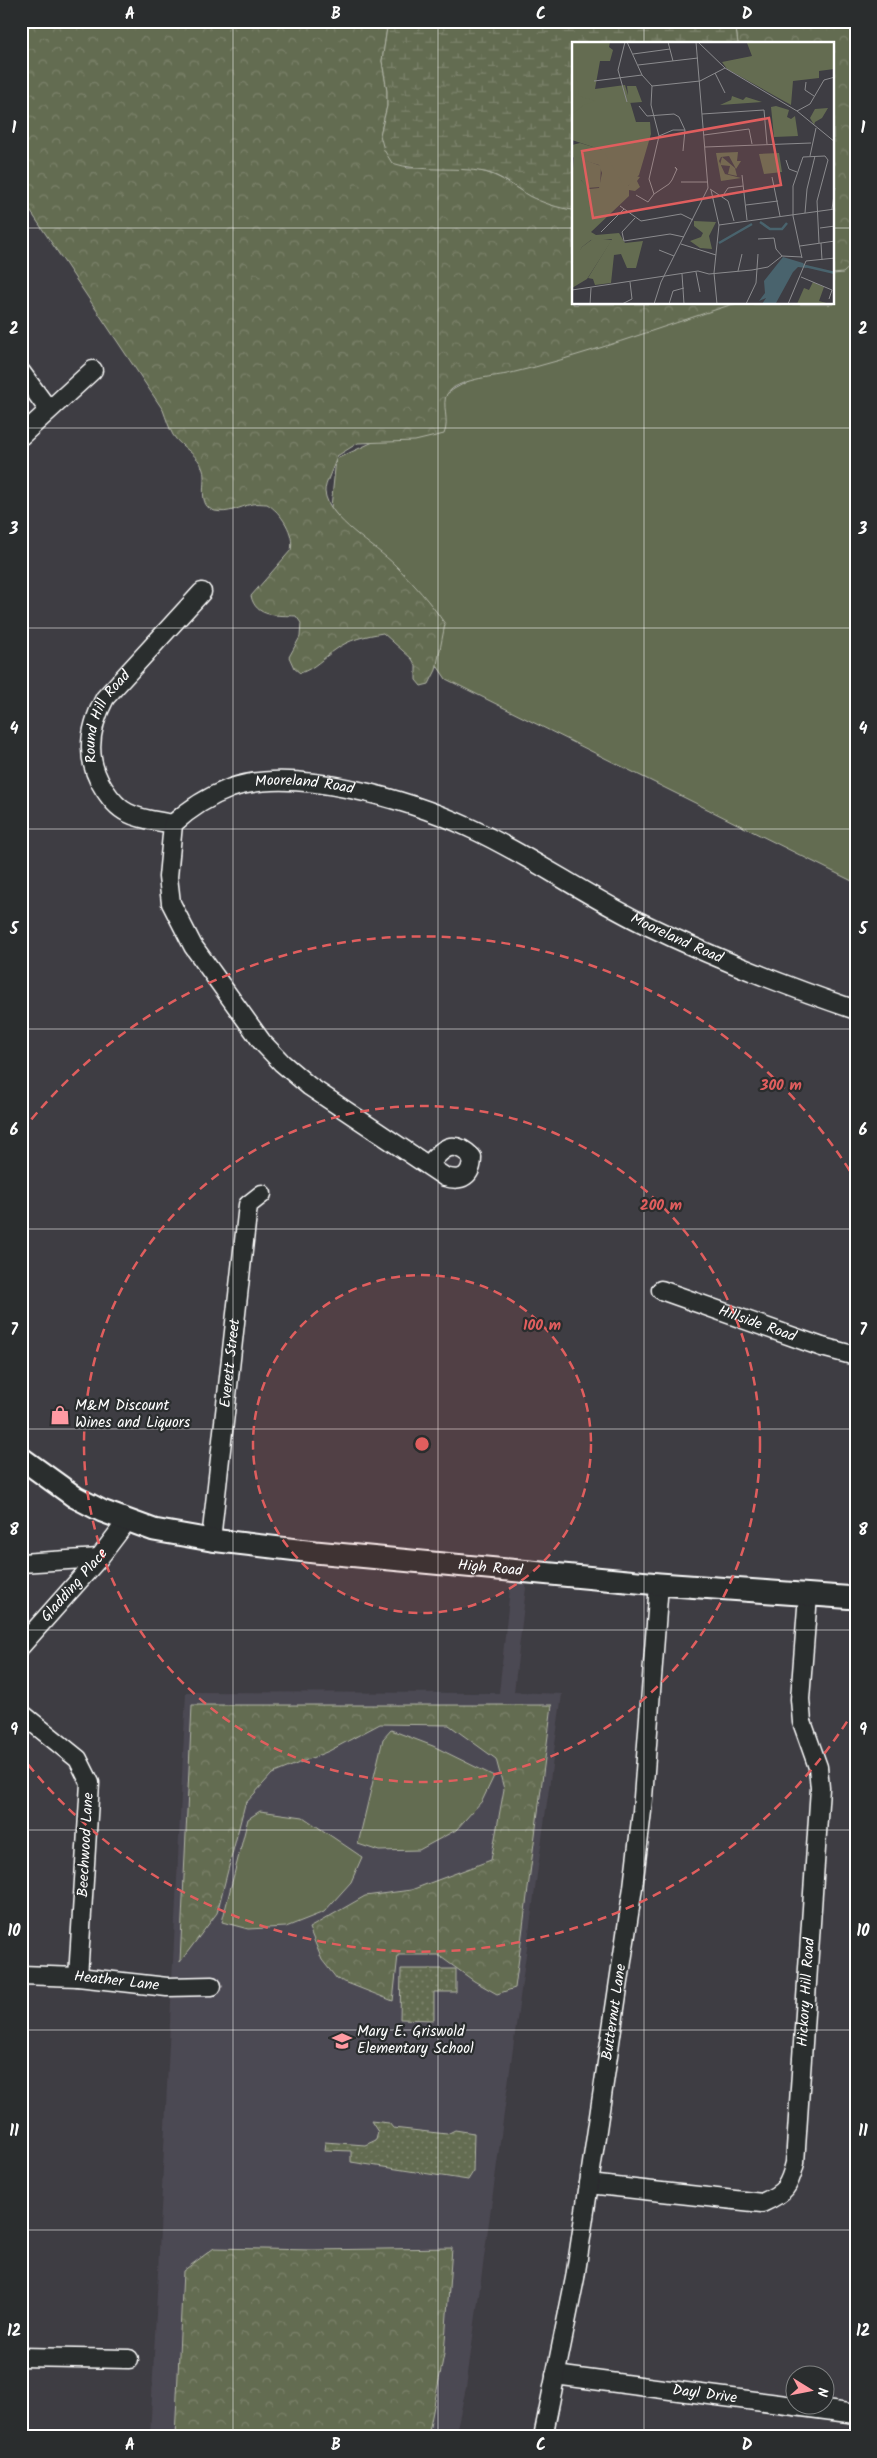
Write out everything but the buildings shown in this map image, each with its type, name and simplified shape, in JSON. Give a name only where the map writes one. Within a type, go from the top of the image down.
[{"type":"main road","name":"High Road","points":[[21,1458],[75,1497],[127,1521],[154,1530],[211,1540],[315,1552],[660,1584],[856,1598]]},
{"type":"street","points":[[21,436],[48,409],[93,370]]},
{"type":"street","points":[[21,372],[48,409]]},
{"type":"street","name":"Round Hill Road","points":[[173,824],[141,818],[128,813],[116,805],[98,780],[93,767],[90,753],[91,736],[95,716],[105,698],[202,592]]},
{"type":"street","name":"Mooreland Road","points":[[173,824],[202,802],[231,788],[262,783],[286,782],[331,786],[378,796],[470,828],[640,922],[741,969],[856,1010]]},
{"type":"street","points":[[173,824],[168,877],[171,903],[193,946],[262,1042],[282,1064],[309,1086],[428,1165]]},
{"type":"street","name":"Everett Street","points":[[211,1540],[248,1205],[262,1194]]},
{"type":"street","name":"Hillside Road","points":[[661,1290],[822,1347],[856,1356]]},
{"type":"street","name":"Gladding Place","points":[[21,1646],[99,1558],[127,1521]]},
{"type":"street","points":[[21,1563],[99,1558]]},
{"type":"street","name":"Butternut Lane","points":[[543,2437],[575,2278],[642,1811],[660,1584]]},
{"type":"street","name":"Hickory Hill Road","points":[[589,2184],[762,2203],[780,2195],[790,2182],[795,2163],[820,1788],[818,1767],[802,1722],[800,1699],[808,1595]]},
{"type":"street","name":"Beechwood Lane","points":[[21,1712],[78,1759],[90,1783],[78,1977]]},
{"type":"street","name":"Heather Lane","points":[[21,1976],[78,1977],[166,1986],[212,1986]]},
{"type":"street","points":[[21,2357],[129,2359]]},
{"type":"street","name":"Dayl Drive","points":[[555,2375],[856,2414]]},
{"type":"shaded area","name":"Mary E. Griswold Elementary School","points":[[511,1578],[527,1579],[514,1692],[562,1694],[466,2388],[455,2437],[150,2437],[186,1692],[499,1693]]},
{"type":"green space","points":[[21,21],[388,21],[382,61],[387,91],[387,106],[380,135],[407,168],[478,170],[499,178],[540,200],[572,210],[572,305],[730,305],[564,359],[459,385],[452,389],[445,398],[446,429],[444,434],[415,441],[358,443],[337,456],[325,489],[328,502],[343,522],[402,572],[428,601],[445,624],[436,670],[429,684],[421,686],[416,680],[416,666],[412,659],[383,633],[346,643],[314,666],[300,673],[294,668],[289,657],[300,637],[301,623],[296,616],[262,612],[257,608],[251,596],[291,550],[291,537],[286,524],[277,512],[267,504],[252,504],[220,512],[209,508],[204,499],[204,475],[201,464],[194,455],[176,440],[163,410],[21,197]]},
{"type":"green space","points":[[388,21],[735,21],[738,42],[572,42],[572,210],[556,207],[540,201],[502,179],[485,172],[462,169],[415,168],[392,163],[384,150],[380,135],[387,106],[387,91],[382,61]]},
{"type":"green space","points":[[735,21],[856,21],[856,261],[843,273],[834,274],[834,42],[738,42]]},
{"type":"green space","points":[[856,255],[856,883],[446,679],[331,507],[336,459],[384,437],[454,389],[513,356],[710,305],[834,305],[834,266]]},
{"type":"green space","points":[[192,1705],[552,1705],[515,1988],[497,1994],[474,1981],[438,1955],[398,1955],[393,2001],[337,1979],[322,1960],[309,1928],[365,1896],[411,1890],[491,1860],[504,1789],[496,1759],[449,1725],[380,1724],[329,1751],[272,1774],[245,1804],[217,1913],[180,1962]]},
{"type":"green space","points":[[391,1730],[433,1746],[494,1776],[482,1801],[456,1830],[419,1850],[379,1851],[358,1844],[383,1739]]},
{"type":"green space","points":[[260,1811],[303,1817],[362,1857],[351,1882],[324,1912],[286,1927],[248,1929],[222,1922],[248,1819]]},
{"type":"green space","points":[[401,1969],[456,1969],[456,1992],[434,1992],[434,2020],[400,2019]]},
{"type":"green space","points":[[371,2121],[389,2123],[393,2128],[447,2134],[455,2130],[474,2133],[473,2172],[468,2180],[351,2162],[351,2151],[324,2150],[325,2142],[365,2145],[376,2140],[378,2132]]},
{"type":"green space","points":[[214,2248],[312,2250],[452,2248],[444,2354],[428,2437],[175,2437],[183,2271]]},
{"type":"place","name":"M&M Discount Wines and Liquors","points":[[60,1415]]},
{"type":"place","name":"Mary E. Griswold Elementary School","points":[[342,2041]]}]
